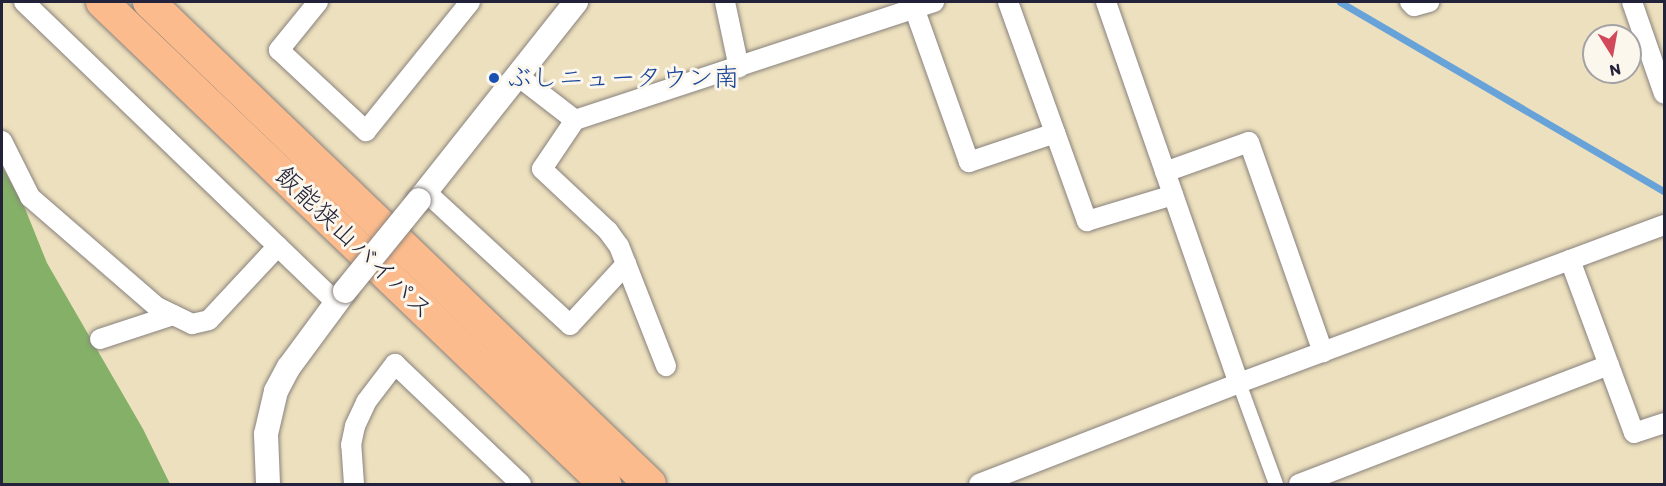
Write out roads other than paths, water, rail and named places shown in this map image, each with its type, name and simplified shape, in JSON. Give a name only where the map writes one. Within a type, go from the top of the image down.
[{"type":"highway","name":"飯能狭山バイパス","points":[[102,2],[605,484]]},
{"type":"highway","name":"飯能狭山バイパス","points":[[149,2],[650,484]]},
{"type":"street","points":[[24,2],[278,246],[341,297]]},
{"type":"street","points":[[318,2],[279,50],[366,131],[470,2]]},
{"type":"street","points":[[268,484],[266,434],[276,391],[289,367],[341,297],[576,2]]},
{"type":"street","points":[[725,2],[740,68]]},
{"type":"street","points":[[666,366],[626,264],[609,231],[542,169],[575,120],[740,68],[913,5],[934,2]]},
{"type":"street","points":[[1008,2],[1087,221],[1173,195]]},
{"type":"street","points":[[1106,2],[1276,484]]},
{"type":"street","points":[[1410,2],[1414,6],[1429,2]]},
{"type":"street","points":[[1632,2],[1665,94]]},
{"type":"street","points":[[913,5],[969,162],[1055,133]]},
{"type":"street","points":[[518,76],[575,120]]},
{"type":"street","points":[[2,141],[30,197],[157,307],[192,324],[209,320],[278,246]]},
{"type":"street","points":[[1166,172],[1249,142],[1323,352]]},
{"type":"street","points":[[423,196],[570,325],[626,264]]},
{"type":"street","points":[[979,484],[1239,383],[1665,225]]},
{"type":"street","points":[[1570,260],[1634,433],[1665,423]]},
{"type":"street","points":[[100,339],[173,315]]},
{"type":"street","points":[[354,484],[351,445],[355,426],[366,402],[395,364],[521,484]]},
{"type":"street","points":[[1299,484],[1609,365]]},
{"type":"waterway","points":[[1340,2],[1664,191]]},
{"type":"place","name":"ぶしニュータウン南","points":[[494,78]]}]
